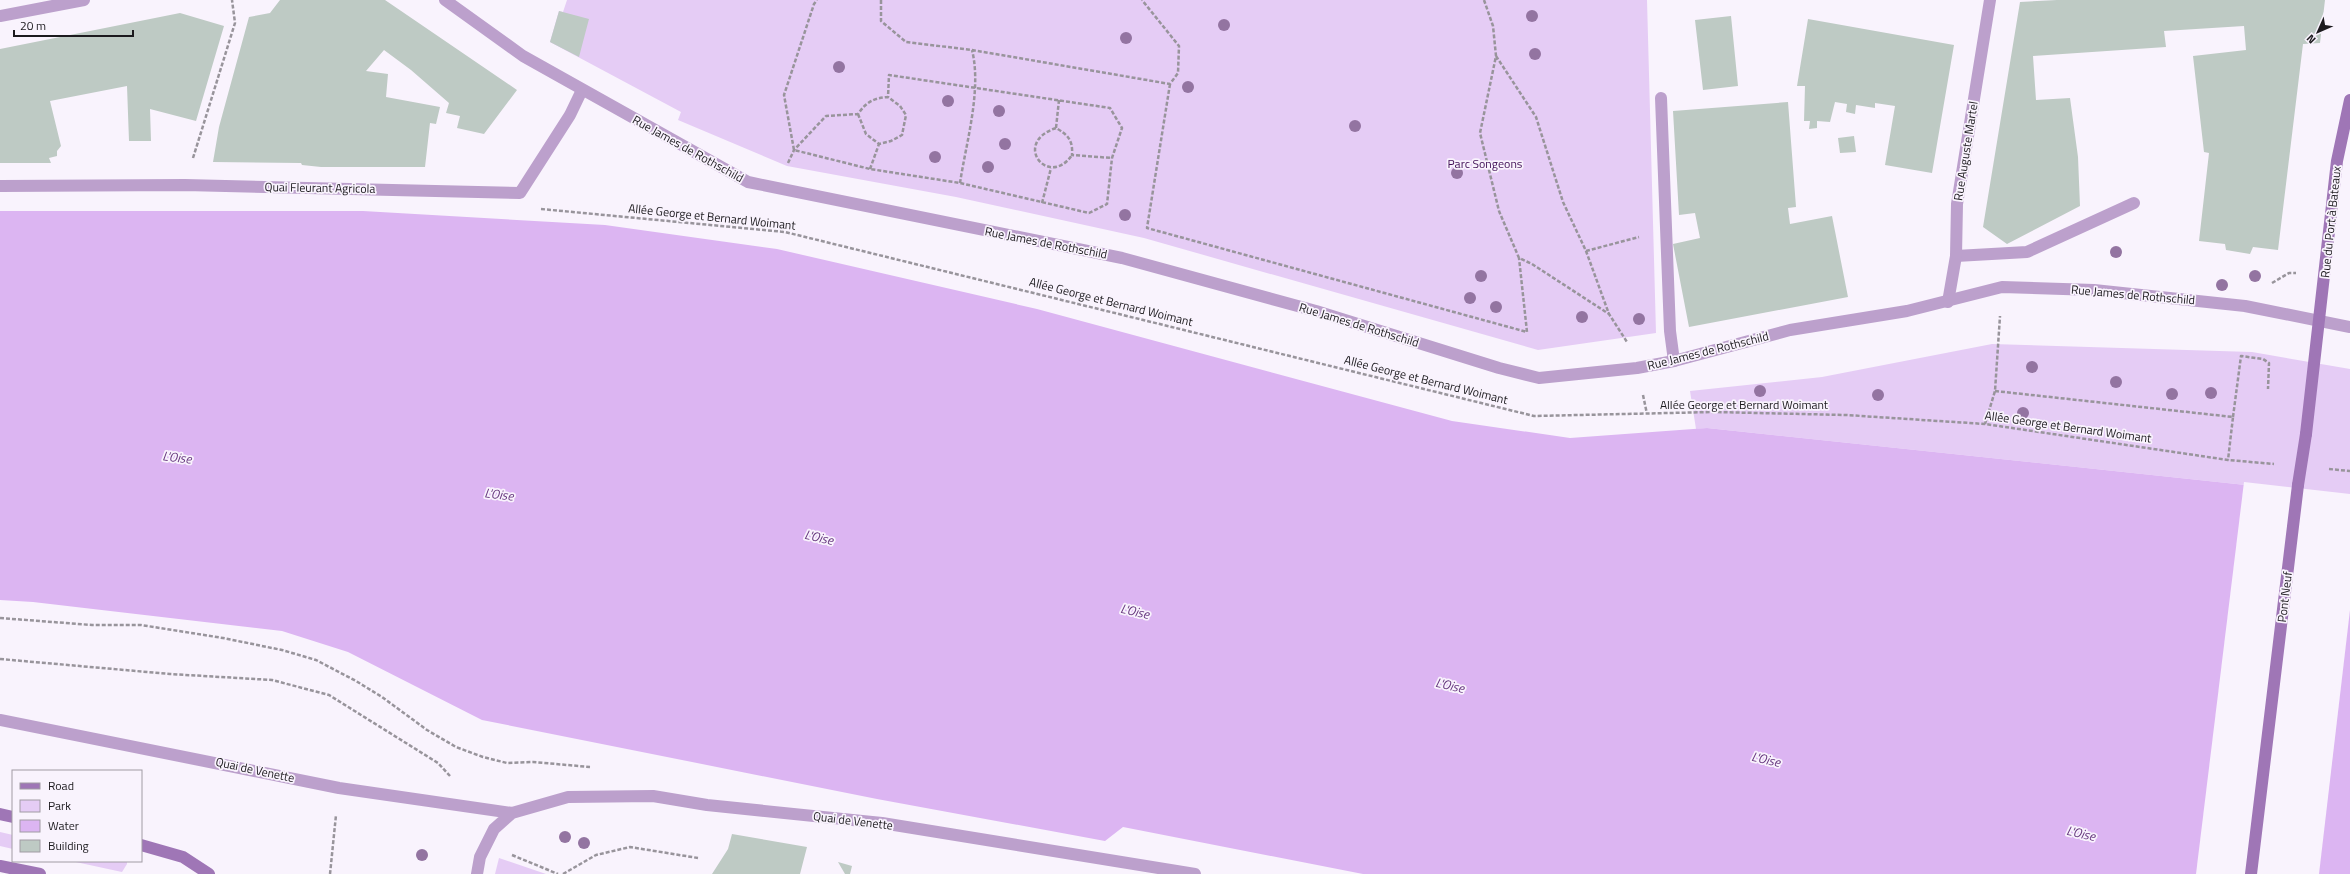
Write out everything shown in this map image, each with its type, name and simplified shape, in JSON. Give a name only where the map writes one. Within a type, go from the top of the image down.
[{"type":"main road","name":"Rue du Port à Bateaux","points":[[2320,320],[2337,161],[2350,100]]},
{"type":"main road","name":"Pont Neuf","points":[[2251,874],[2320,320]]},
{"type":"main road","points":[[0,814],[12,817]]},
{"type":"main road","points":[[142,845],[183,857],[209,874]]},
{"type":"main road","points":[[0,866],[40,874]]},
{"type":"street","points":[[0,16],[84,0]]},
{"type":"street","name":"Rue James de Rothschild","points":[[445,0],[523,56],[748,182],[781,190],[1122,258],[1316,311],[1499,368],[1539,378],[1637,368],[1674,361],[1790,330],[1948,302],[2002,288],[2094,290],[2245,306],[2350,326]]},
{"type":"street","name":"Rue Auguste Martel","points":[[1948,302],[1956,256],[1957,204],[1990,0]]},
{"type":"street","points":[[520,193],[570,115],[582,90]]},
{"type":"street","points":[[1660,98],[1670,331],[1674,361]]},
{"type":"street","name":"Quai Fleurant Agricola","points":[[0,186],[185,185],[520,193]]},
{"type":"street","points":[[1956,256],[2027,252],[2134,203]]},
{"type":"street","name":"Quai de Venette","points":[[0,720],[339,788],[512,813],[568,797],[653,796],[707,805],[882,823],[1195,874]]},
{"type":"street","name":"Quai de Venette","points":[[477,874],[480,857],[494,829],[512,813]]},
{"type":"path","points":[[185,185],[235,23],[232,0]]},
{"type":"path","points":[[794,150],[784,96],[814,4],[817,0]]},
{"type":"path","points":[[881,0],[881,20],[906,42],[972,50],[1170,84]]},
{"type":"path","points":[[1142,0],[1179,46],[1178,73],[1170,84],[1147,228],[1527,332],[1519,258],[1499,211],[1480,133],[1496,56],[1493,26],[1484,0]]},
{"type":"path","points":[[960,183],[975,89],[975,68],[972,50]]},
{"type":"path","points":[[1496,56],[1536,118],[1563,202],[1586,252],[1609,314],[1625,338],[1637,368]]},
{"type":"path","points":[[794,150],[870,169],[960,183],[1042,203],[1089,212],[1107,204],[1112,158],[1122,128],[1110,108],[889,75],[888,97]]},
{"type":"path","points":[[858,114],[864,104],[876,98],[888,97],[900,106],[906,115],[902,135],[891,141],[879,144]]},
{"type":"path","points":[[1056,128],[1059,100]]},
{"type":"path","points":[[781,190],[787,166],[794,150],[826,116],[858,114]]},
{"type":"path","points":[[858,114],[866,134],[879,144]]},
{"type":"path","points":[[1056,128],[1068,136],[1073,146],[1072,155],[1066,164],[1057,168],[1050,168],[1040,162],[1035,153],[1035,146],[1042,134],[1056,128]]},
{"type":"path","points":[[870,169],[879,144]]},
{"type":"path","points":[[1072,155],[1112,158]]},
{"type":"path","points":[[1042,203],[1050,168]]},
{"type":"path","name":"Allée George et Bernard Woimant","points":[[520,193],[526,208],[785,232],[1534,416],[1714,412],[1846,415],[1985,424],[2228,460],[2281,465]]},
{"type":"path","points":[[1586,252],[1666,230]]},
{"type":"path","points":[[1519,258],[1532,264],[1609,314]]},
{"type":"path","points":[[1985,424],[1995,391],[2002,288]]},
{"type":"path","points":[[2228,460],[2241,356],[2263,358],[2269,363],[2268,389]]},
{"type":"path","points":[[1995,391],[2233,417]]},
{"type":"path","points":[[2327,469],[2350,471]]},
{"type":"path","points":[[0,618],[92,625],[141,626],[223,638],[282,650],[316,660],[382,697],[427,730],[456,747],[483,757],[507,763],[533,762],[594,768]]},
{"type":"path","points":[[0,659],[170,674],[272,680],[329,695],[438,763],[480,808]]},
{"type":"path","points":[[330,874],[339,788]]},
{"type":"path","points":[[487,844],[558,874]]},
{"type":"path","points":[[563,874],[596,855],[630,847],[698,858]]},
{"type":"green space","name":"Parc Songeons","points":[[567,0],[1647,0],[1656,333],[1538,350],[1144,238],[956,197],[787,166],[678,120],[681,112],[550,42],[559,11],[563,12]]},
{"type":"green space","points":[[1992,344],[2252,352],[2350,369],[2350,496],[1707,428],[1696,429],[1690,391],[1822,377]]},
{"type":"green space","points":[[0,832],[12,835],[12,849],[0,846]]},
{"type":"green space","points":[[499,858],[546,874],[495,874]]},
{"type":"green space","points":[[76,862],[127,862],[122,872]]},
{"type":"water","name":"L'Oise","points":[[0,211],[363,211],[605,225],[777,249],[1037,309],[1452,421],[1570,438],[1707,428],[2350,496],[2350,874],[1363,874],[1123,827],[1105,841],[877,799],[482,720],[348,652],[282,631],[33,602],[0,600]]},
{"type":"pier","points":[[2244,482],[2350,494],[2350,610],[2319,874],[2196,874]]},
{"type":"building","points":[[280,0],[385,0],[517,90],[484,134],[457,128],[460,116],[446,113],[449,103],[411,70],[384,50],[366,71],[388,74],[386,97],[440,107],[436,124],[430,123],[425,167],[321,167],[302,165],[301,163],[213,162],[219,127],[249,17],[270,13]]},
{"type":"building","points":[[2057,0],[2325,0],[2320,43],[2303,44],[2278,250],[2253,247],[2250,254],[2226,250],[2225,244],[2199,241],[2209,153],[2204,152],[2193,56],[2246,50],[2244,26],[2164,31],[2166,47],[2033,56],[2036,100],[2070,98],[2078,157],[2080,206],[2007,244],[1983,227],[2020,2]]},
{"type":"building","points":[[559,11],[589,19],[579,57],[550,42]]},
{"type":"building","points":[[180,13],[224,26],[196,121],[150,109],[151,141],[129,141],[127,86],[50,101],[61,146],[57,151],[57,156],[49,158],[51,163],[0,163],[0,49]]},
{"type":"building","points":[[1731,16],[1738,86],[1703,90],[1695,20]]},
{"type":"building","points":[[1808,19],[1954,45],[1932,173],[1885,165],[1895,106],[1875,103],[1875,108],[1856,105],[1855,114],[1846,112],[1847,104],[1835,102],[1830,122],[1817,121],[1817,128],[1809,129],[1810,121],[1804,121],[1805,86],[1797,86]]},
{"type":"building","points":[[1788,102],[1796,207],[1788,208],[1790,224],[1832,216],[1848,297],[1689,327],[1673,244],[1700,238],[1695,213],[1679,215],[1673,111]]},
{"type":"building","points":[[1854,136],[1856,152],[1840,153],[1838,138]]},
{"type":"building","points":[[732,834],[807,847],[800,874],[712,874],[728,849]]},
{"type":"building","points":[[838,862],[852,866],[850,874],[845,874]]}]
